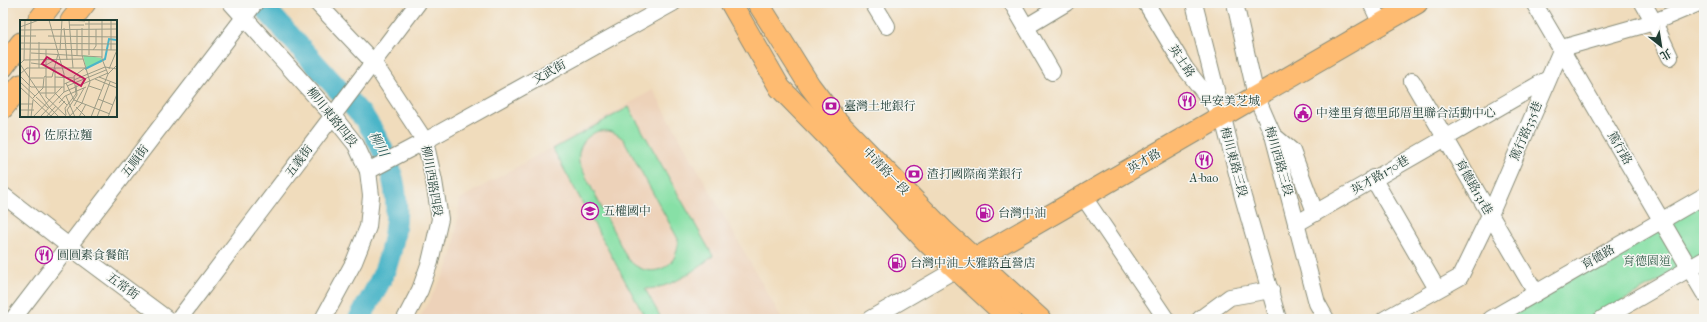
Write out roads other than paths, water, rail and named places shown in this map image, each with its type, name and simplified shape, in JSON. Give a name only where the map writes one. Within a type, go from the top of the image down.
[{"type":"main road","points":[[39,20],[52,3]]},
{"type":"main road","points":[[72,20],[85,3]]},
{"type":"main road","name":"中清路一段","points":[[731,3],[780,88],[927,242],[1010,319]]},
{"type":"main road","name":"中清路一段","points":[[758,3],[810,86],[835,119],[944,231],[1040,319]]},
{"type":"main road","name":"英才路","points":[[975,259],[1417,3]]},
{"type":"main road","points":[[3,67],[20,44]]},
{"type":"main road","points":[[3,108],[20,86]]},
{"type":"street","name":"柳川東路四段","points":[[231,3],[251,9],[337,110],[368,171],[371,196],[368,227],[354,262],[322,319]]},
{"type":"street","name":"柳川西路四段","points":[[317,3],[371,65],[425,141],[434,180],[440,219],[430,262],[420,290],[405,319]]},
{"type":"street","name":"五義街","points":[[179,319],[418,3]]},
{"type":"street","name":"文武街","points":[[368,171],[425,141],[673,3]]},
{"type":"street","points":[[873,3],[887,26]]},
{"type":"street","points":[[1012,3],[1052,72]]},
{"type":"street","points":[[1026,27],[1066,3]]},
{"type":"street","name":"英士路","points":[[1146,3],[1185,68],[1222,116]]},
{"type":"street","name":"梅川東路三段","points":[[1194,3],[1243,197],[1271,290],[1278,319]]},
{"type":"street","name":"梅川西路三段","points":[[1235,3],[1256,96],[1272,136],[1317,303],[1326,319]]},
{"type":"street","points":[[1371,3],[1381,24]]},
{"type":"street","name":"篤行路","points":[[1534,3],[1562,48],[1704,293]]},
{"type":"street","points":[[1643,3],[1654,22],[1670,57]]},
{"type":"street","points":[[1562,48],[1654,22],[1699,3]]},
{"type":"street","name":"五順街","points":[[13,319],[70,247],[251,9]]},
{"type":"street","name":"篤行路335巷","points":[[1384,319],[1460,277],[1490,215],[1562,48]]},
{"type":"street","name":"英才路170巷","points":[[1296,224],[1373,178],[1548,78]]},
{"type":"street","name":"育德路131巷","points":[[1412,81],[1536,293]]},
{"type":"street","points":[[1272,136],[1292,151],[1315,212]]},
{"type":"street","points":[[1373,178],[1438,290]]},
{"type":"street","name":"五常街","points":[[3,195],[167,319]]},
{"type":"street","points":[[1083,196],[1166,319]]},
{"type":"street","name":"育德路","points":[[1491,319],[1704,196]]},
{"type":"street","name":"英才路","points":[[870,319],[975,259]]},
{"type":"street","points":[[1602,319],[1704,260]]},
{"type":"street","points":[[1200,319],[1230,297],[1271,290]]},
{"type":"waterway","name":"柳川","points":[[260,3],[365,119],[376,137],[391,171],[395,188],[396,206],[396,224],[393,244],[382,278],[359,319]]},
{"type":"place","name":"早安美芝城","points":[[1187,101]]},
{"type":"place","name":"臺灣土地銀行","points":[[831,106]]},
{"type":"place","name":"中達里育德里邱厝里聯合活動中心","points":[[1303,113]]},
{"type":"place","name":"佐原拉麵","points":[[31,135]]},
{"type":"place","name":"A-bao","points":[[1204,160]]},
{"type":"place","name":"渣打國際商業銀行","points":[[914,174]]},
{"type":"place","name":"五權國中","points":[[590,211]]},
{"type":"place","name":"台灣中油","points":[[985,213]]},
{"type":"place","name":"圓圓素食餐館","points":[[44,255]]},
{"type":"place","name":"台灣中油_大雅路直營店","points":[[897,263]]},
{"type":"park label","name":"育德園道","points":[[1647,261]]}]
